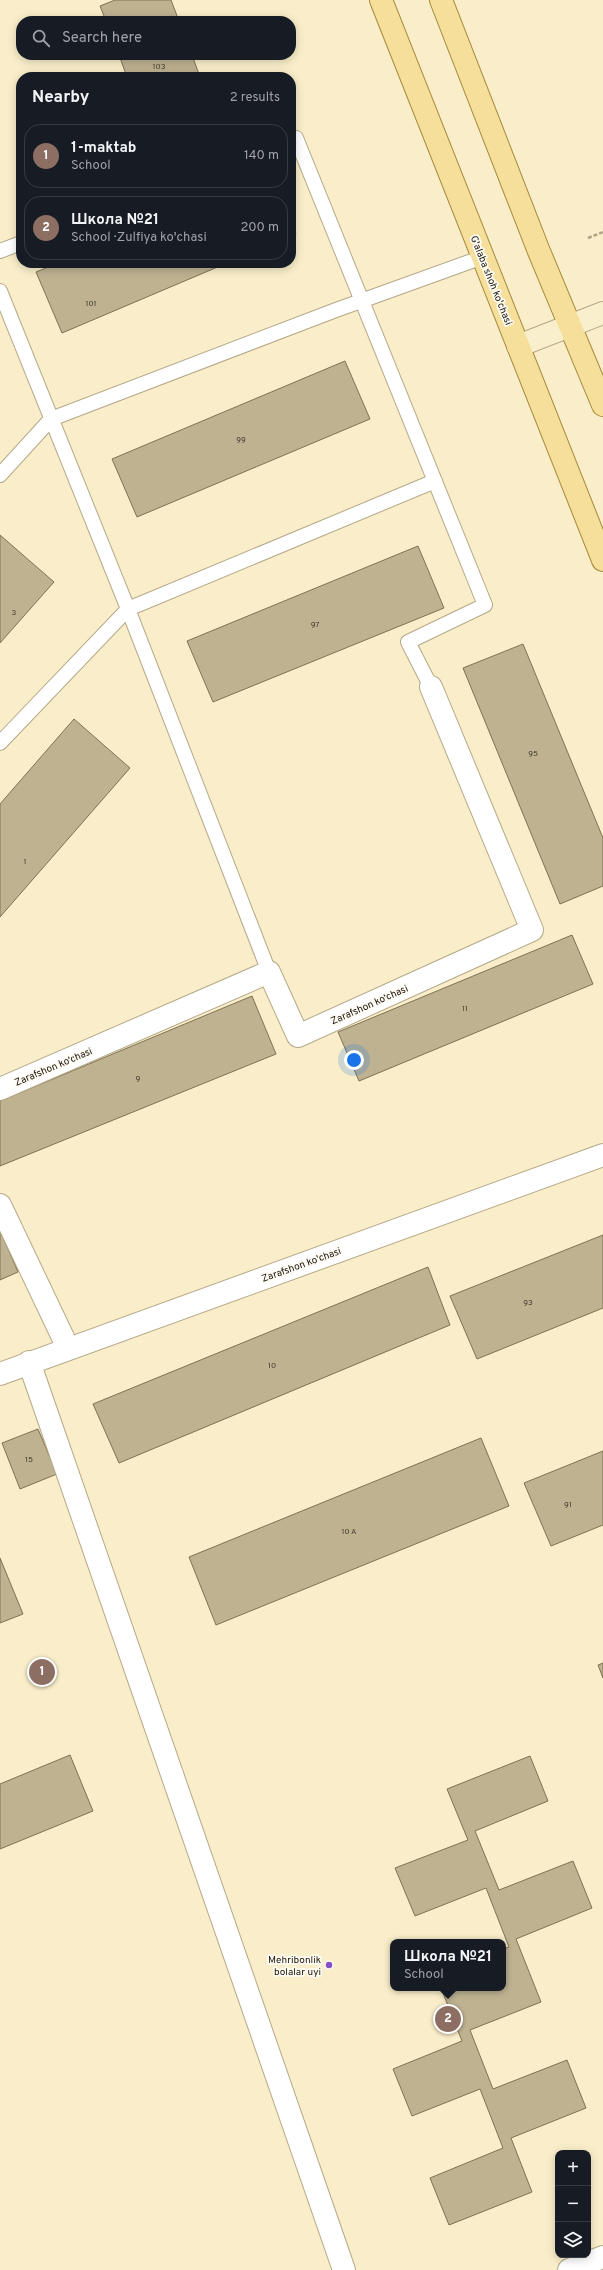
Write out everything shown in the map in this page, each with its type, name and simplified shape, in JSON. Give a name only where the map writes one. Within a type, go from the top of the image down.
[{"type":"main road","name":"G'alaba shoh ko'chasi","points":[[381,0],[603,560]]},
{"type":"main road","points":[[441,0],[538,249],[603,405]]},
{"type":"street","points":[[518,346],[603,313]]},
{"type":"street","name":"Zarafshon ko‘chasi","points":[[0,1089],[269,972],[298,1036],[532,930],[431,687]]},
{"type":"street","name":"Zarafshon ko'chasi","points":[[0,1374],[29,1362],[603,1155]]},
{"type":"street","points":[[0,1205],[68,1348]]},
{"type":"street","points":[[29,1362],[344,2270]]},
{"type":"street","points":[[569,2270],[603,2257]]},
{"type":"lane","points":[[296,138],[485,605],[408,642],[431,687]]},
{"type":"lane","points":[[0,251],[16,245]]},
{"type":"lane","points":[[0,475],[51,419],[483,257]]},
{"type":"lane","points":[[0,291],[128,609],[269,972]]},
{"type":"lane","points":[[0,743],[128,609],[435,481]]},
{"type":"path","points":[[588,238],[603,232]]},
{"type":"building","points":[[115,0],[171,0],[177,16],[104,16],[100,6]]},
{"type":"building","points":[[121,60],[194,60],[198,72],[125,72]]},
{"type":"building","points":[[46,268],[215,268],[62,333],[36,272]]},
{"type":"building","points":[[345,361],[370,419],[137,517],[112,459]]},
{"type":"building","points":[[0,535],[54,582],[0,643]]},
{"type":"building","points":[[418,546],[444,608],[213,702],[187,641]]},
{"type":"building","points":[[523,644],[603,838],[603,886],[560,904],[463,668]]},
{"type":"building","points":[[74,719],[130,768],[0,917],[0,804]]},
{"type":"building","points":[[572,935],[593,984],[359,1081],[338,1032]]},
{"type":"building","points":[[252,996],[276,1054],[0,1166],[0,1101]]},
{"type":"building","points":[[0,1230],[18,1272],[0,1280]]},
{"type":"building","points":[[603,1235],[603,1308],[477,1359],[450,1296]]},
{"type":"building","points":[[428,1267],[450,1325],[119,1463],[93,1404]]},
{"type":"building","points":[[38,1429],[57,1474],[20,1489],[2,1443]]},
{"type":"building","points":[[481,1438],[509,1506],[216,1625],[189,1557]]},
{"type":"building","points":[[603,1451],[603,1525],[551,1546],[524,1483]]},
{"type":"building","points":[[0,1558],[23,1614],[0,1623]]},
{"type":"building","points":[[603,1663],[603,1678],[598,1665]]},
{"type":"building","points":[[70,1755],[93,1811],[0,1849],[0,1784]]},
{"type":"building","points":[[530,1756],[548,1801],[475,1831],[499,1890],[573,1861],[592,1908],[516,1939],[541,2002],[470,2030],[493,2089],[567,2060],[586,2108],[511,2138],[532,2192],[449,2225],[430,2178],[503,2148],[480,2089],[412,2116],[393,2069],[462,2041],[442,1991],[506,1991],[506,1948],[509,1947],[486,1888],[415,1916],[395,1868],[468,1840],[447,1789]]},
{"type":"place","name":"1-maktab","points":[[42,1672]]},
{"type":"place","name":"Mehribonlik bolalar uyi","points":[[329,1965]]},
{"type":"place","name":"Школа №21","points":[[448,2019]]}]
